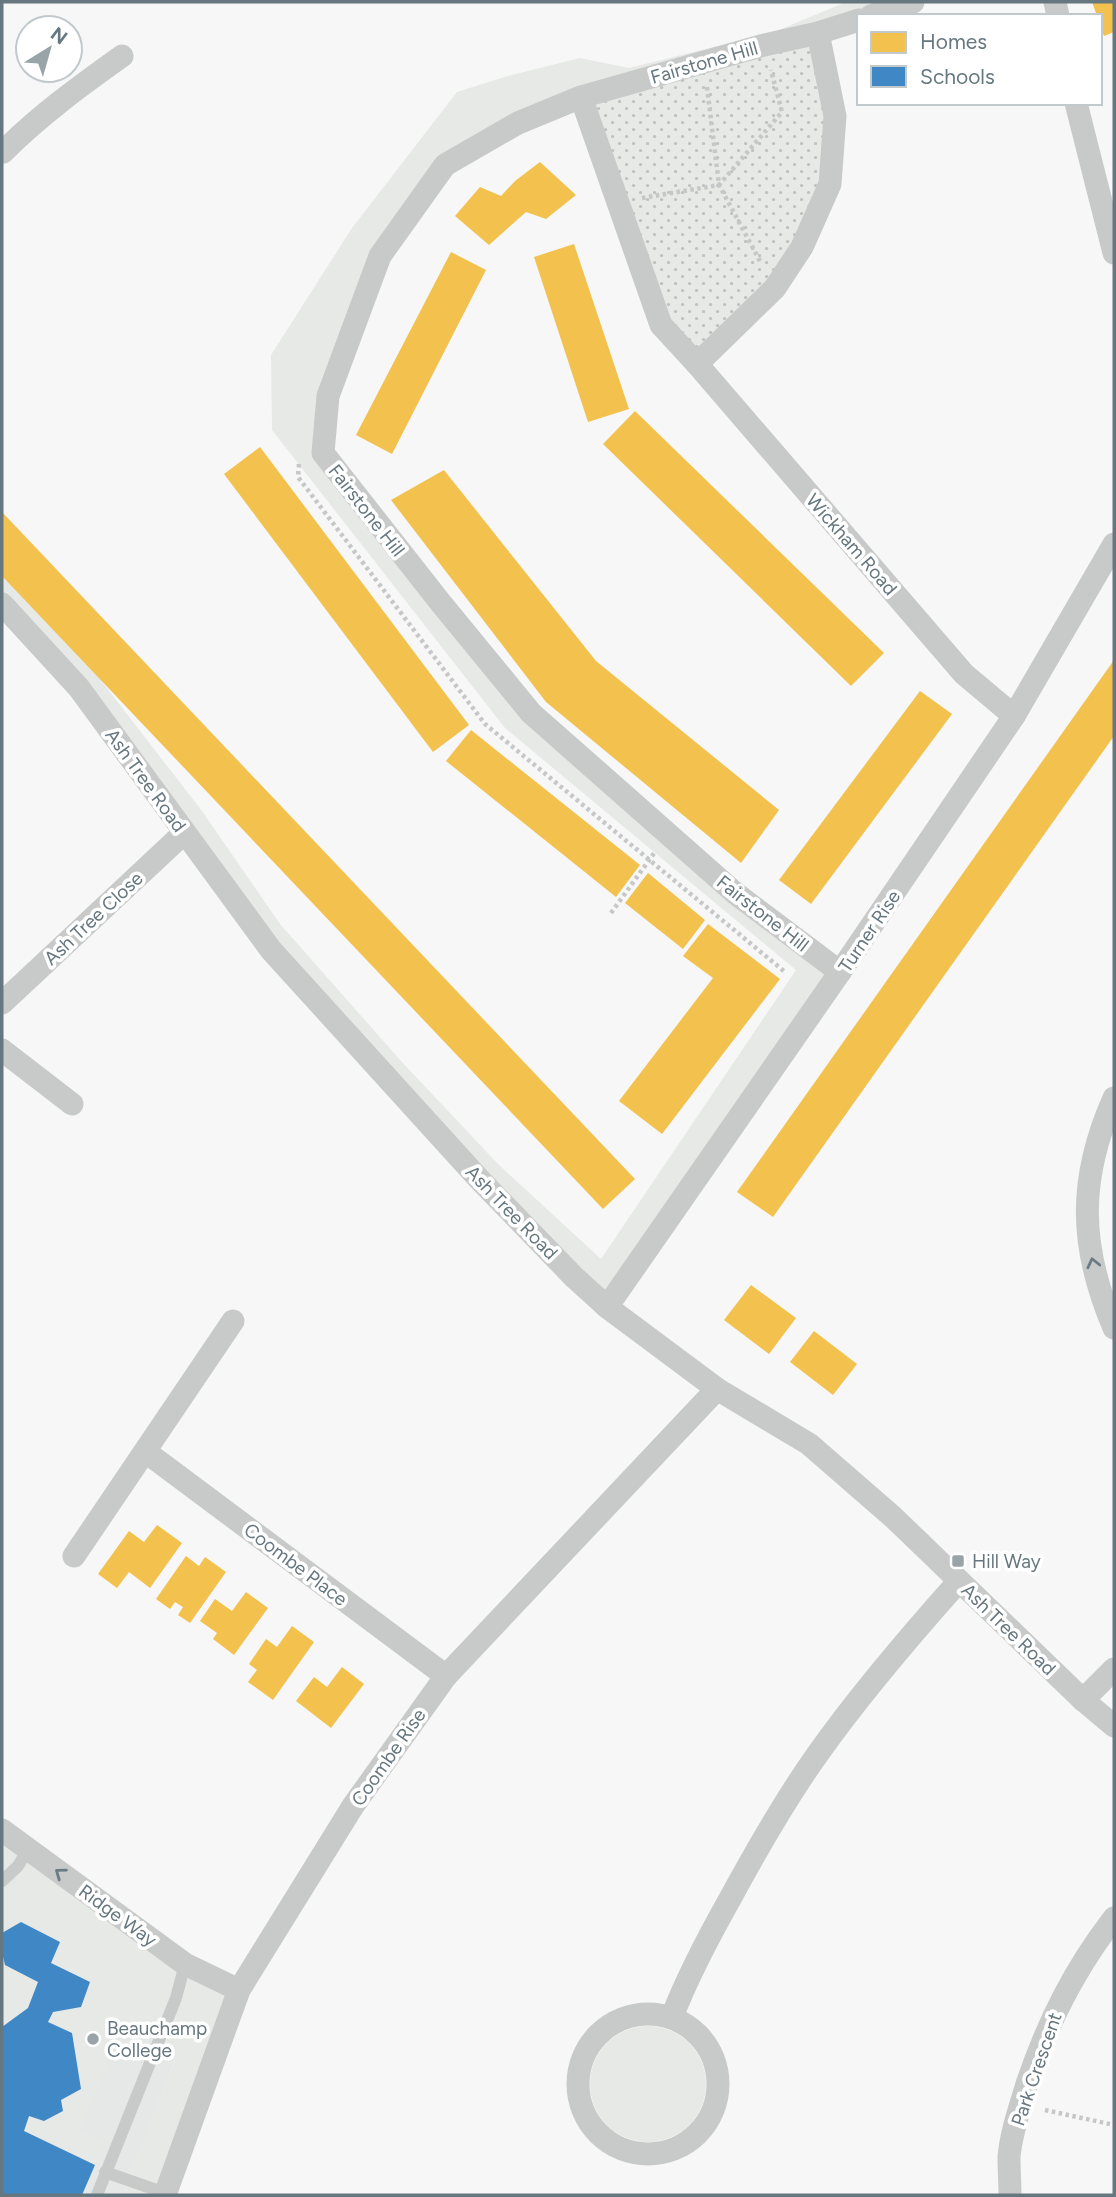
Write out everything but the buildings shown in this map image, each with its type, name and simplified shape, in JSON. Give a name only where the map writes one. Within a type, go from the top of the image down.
[{"type":"street","points":[[877,14],[913,2]]},
{"type":"street","name":"Fairstone Hill","points":[[840,972],[735,894],[531,713],[323,453],[328,396],[380,256],[445,164],[518,123],[581,97],[857,21]]},
{"type":"street","points":[[697,364],[775,288],[802,247],[830,184],[835,116],[818,33]]},
{"type":"street","points":[[2,153],[29,126],[122,56]]},
{"type":"street","name":"Wickham Road","points":[[581,97],[662,326],[964,674],[1014,716]]},
{"type":"street","points":[[1077,105],[1114,253]]},
{"type":"street","name":"Turner Rise","points":[[607,1307],[1014,716],[1114,544]]},
{"type":"street","name":"Ash Tree Road","points":[[2,604],[79,688],[271,950],[479,1179],[574,1277],[607,1307],[717,1389],[809,1444],[892,1517],[1083,1700],[1114,1726]]},
{"type":"street","name":"Ash Tree Close","points":[[2,1003],[184,833]]},
{"type":"street","points":[[2,1049],[72,1104]]},
{"type":"street","points":[[1114,1098],[1100,1131],[1090,1172],[1087,1220],[1091,1258],[1102,1300],[1114,1328]]},
{"type":"street","points":[[74,1556],[233,1321]]},
{"type":"street","name":"Coombe Rise","points":[[165,2194],[239,1990],[353,1806],[446,1676],[717,1389]]},
{"type":"street","name":"Coombe Place","points":[[146,1452],[446,1676]]},
{"type":"street","points":[[672,2017],[684,1984],[756,1851],[816,1756],[905,1642],[959,1581]]},
{"type":"street","points":[[1083,1700],[1114,1669]]},
{"type":"street","name":"Ridge Way","points":[[2,1830],[185,1964],[239,1990]]},
{"type":"street","name":"Park Crescent","points":[[1010,2195],[1009,2155],[1021,2104],[1040,2047],[1062,1996],[1092,1946],[1114,1918]]},
{"type":"street","points":[[630,2016],[672,2017],[695,2033],[709,2051],[717,2072],[718,2095],[710,2116],[697,2135],[678,2148],[657,2154],[634,2153],[612,2145],[594,2130],[582,2109],[578,2086],[581,2063],[592,2042],[609,2026],[630,2016]]},
{"type":"lane","points":[[2,1881],[18,1866],[28,1849]]},
{"type":"lane","points":[[97,2195],[176,1998],[185,1964]]},
{"type":"lane","points":[[105,2172],[165,2194]]},
{"type":"path","points":[[617,202],[719,186],[782,112],[764,45]]},
{"type":"path","points":[[704,62],[719,186],[775,288]]},
{"type":"path","points":[[300,463],[298,477],[485,724],[785,972]]},
{"type":"path","points":[[611,913],[668,834]]},
{"type":"path","points":[[1021,2104],[1114,2126]]},
{"type":"shaded area","points":[[846,2],[913,2],[871,14],[857,14],[857,18],[581,97],[445,165],[380,256],[323,453],[531,713],[840,972],[607,1307],[271,950],[2,604],[2,574],[96,674],[202,811],[280,924],[401,1061],[498,1164],[601,1259],[796,970],[505,728],[272,430],[271,355],[352,228],[457,92],[580,58],[629,68],[774,32]]},
{"type":"shaded area","points":[[818,33],[835,116],[802,247],[697,364],[661,325],[581,97]]},
{"type":"shaded area","points":[[2,1830],[239,1990],[164,2195],[121,2195],[179,2050],[122,2028],[80,2132],[104,2141],[95,2165],[24,2131],[29,2116],[81,2089],[72,2033],[48,2022],[53,2012],[81,2006],[51,1963],[59,1941],[21,1923],[2,1933],[2,1893],[15,1879],[26,1854],[14,1869],[2,1860]]},
{"type":"shaded area","name":"Beauchamp College","points":[[2,1860],[196,2006],[122,2195],[2,2195]]},
{"type":"shaded area","points":[[2,1952],[5,1965],[38,1982],[28,2008],[2,2027]]},
{"type":"shaded area","points":[[648,2026],[670,2030],[689,2043],[702,2062],[706,2084],[702,2106],[689,2125],[670,2138],[648,2142],[626,2138],[607,2125],[594,2106],[590,2084],[594,2062],[607,2043],[626,2030]]},
{"type":"place","name":"Hill Way","points":[[958,1561]]},
{"type":"place","name":"Beauchamp College","points":[[93,2039]]}]
